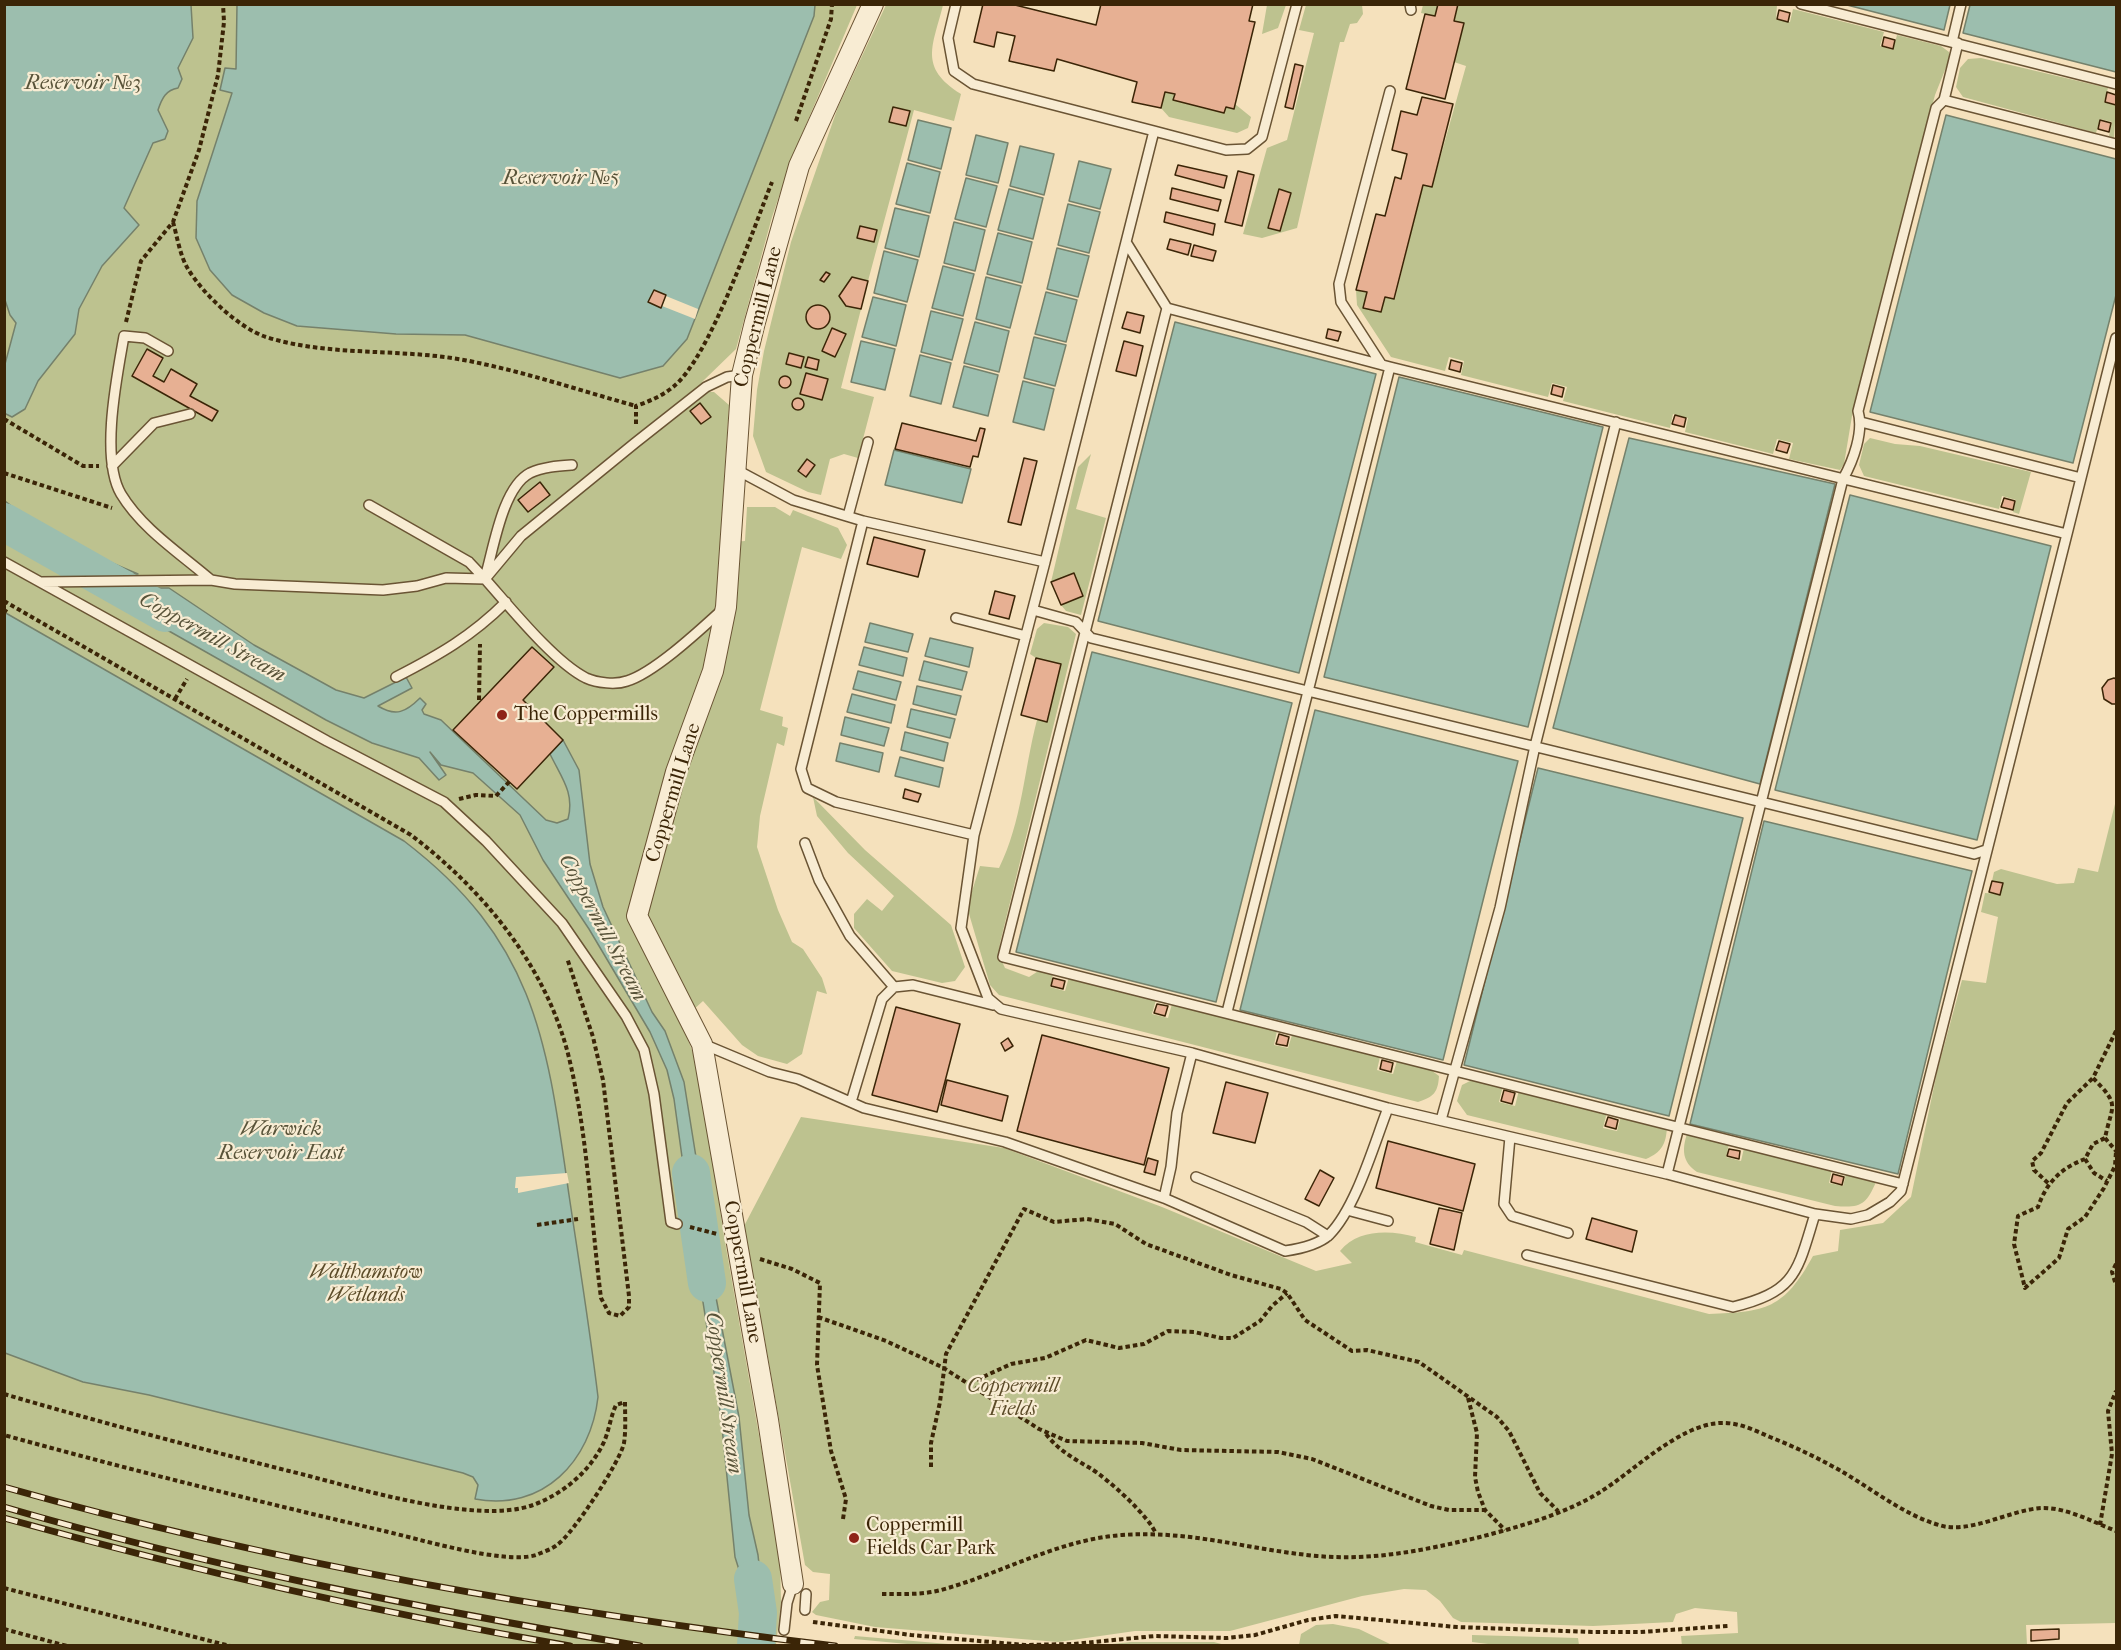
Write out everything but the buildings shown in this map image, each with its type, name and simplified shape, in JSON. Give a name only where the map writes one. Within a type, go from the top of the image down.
[{"type":"street","name":"Coppermill Lane","points":[[800,1589],[738,1256],[702,1044],[637,916],[676,772],[713,671],[726,607],[742,375],[799,166],[873,4]]},
{"type":"lane","points":[[956,4],[948,38],[954,71],[973,84],[1226,150],[1247,149],[1262,137],[1297,4]]},
{"type":"lane","points":[[1801,4],[2116,84]]},
{"type":"lane","points":[[1666,1174],[1843,479],[1850,466],[1861,422],[1858,411],[1936,108],[1944,100],[1961,4]]},
{"type":"lane","points":[[1227,1012],[1308,690],[1386,365],[1341,302],[1339,284],[1390,91]]},
{"type":"lane","points":[[1944,100],[2116,144]]},
{"type":"lane","points":[[999,1007],[988,998],[981,984],[961,928],[974,835],[1154,131]]},
{"type":"lane","points":[[1126,242],[1167,308],[1386,365],[2067,534]]},
{"type":"lane","points":[[1167,308],[1003,957],[1903,1184]]},
{"type":"lane","points":[[168,351],[145,338],[124,336],[115,384],[112,466],[121,494],[144,523],[211,580]]},
{"type":"lane","points":[[851,1102],[882,999],[894,987],[913,985],[1192,1053],[1388,1108],[1666,1174],[1815,1214],[1851,1219],[1868,1215],[1890,1202],[1901,1191],[1903,1184],[2116,338]]},
{"type":"lane","points":[[484,579],[521,536],[635,443],[706,387],[727,377],[742,375]]},
{"type":"lane","points":[[112,466],[154,423],[190,414]]},
{"type":"lane","points":[[1441,1120],[1500,908],[1535,746],[1616,422]]},
{"type":"lane","points":[[1861,422],[2081,478]]},
{"type":"lane","points":[[848,516],[868,442]]},
{"type":"lane","points":[[484,579],[511,490],[529,473],[549,467],[572,465]]},
{"type":"lane","points":[[735,469],[793,500],[863,521],[1045,561]]},
{"type":"lane","points":[[369,505],[469,562],[559,658],[587,678],[607,683],[627,681],[661,660],[726,607]]},
{"type":"lane","points":[[863,521],[801,769],[807,788],[836,802],[974,835]]},
{"type":"lane","points":[[4,562],[194,668],[444,802],[486,841],[562,923],[626,1016],[644,1050],[650,1071],[671,1222],[677,1224]]},
{"type":"lane","points":[[40,582],[211,580],[235,585],[383,590],[417,586],[446,578],[484,579]]},
{"type":"lane","points":[[396,676],[440,655],[480,628],[506,602]]},
{"type":"lane","points":[[1033,610],[1076,622],[1091,638],[1974,854],[1986,850]]},
{"type":"lane","points":[[956,618],[1026,636]]},
{"type":"lane","points":[[805,843],[819,880],[850,936],[894,987]]},
{"type":"lane","points":[[702,1044],[864,1108],[1005,1142],[1164,1198],[1286,1251],[1302,1248],[1328,1236],[1347,1210],[1388,1108]]},
{"type":"lane","points":[[1164,1198],[1171,1167],[1177,1113],[1192,1053]]},
{"type":"lane","points":[[1510,1137],[1504,1203],[1512,1216],[1568,1233]]},
{"type":"lane","points":[[1196,1177],[1306,1222],[1328,1236]]},
{"type":"lane","points":[[1347,1210],[1388,1221]]},
{"type":"lane","points":[[1527,1255],[1733,1307],[1763,1300],[1792,1279],[1815,1214]]},
{"type":"lane","points":[[800,1589],[805,1611]]},
{"type":"lane","points":[[784,1630],[787,1603],[800,1589]]},
{"type":"path","points":[[124,336],[141,261],[173,222],[199,150],[218,75],[224,4]]},
{"type":"path","points":[[794,127],[831,19],[832,4]]},
{"type":"path","points":[[173,222],[188,268],[211,297],[230,315],[264,336],[305,345],[426,355],[474,362],[636,406],[655,399],[675,386],[695,360],[722,305],[773,180]]},
{"type":"path","points":[[635,443],[636,406]]},
{"type":"path","points":[[4,419],[83,466],[112,466]]},
{"type":"path","points":[[4,473],[80,498],[136,513]]},
{"type":"path","points":[[4,601],[411,835],[444,860],[507,929],[543,987],[570,1061],[586,1166],[601,1298],[609,1313],[620,1316],[629,1307],[629,1296],[610,1125],[593,1037],[565,954]]},
{"type":"path","points":[[4,613],[8,606]]},
{"type":"path","points":[[479,700],[480,628]]},
{"type":"path","points":[[175,699],[194,668]]},
{"type":"path","points":[[444,802],[476,795],[496,796],[509,782]]},
{"type":"path","points":[[2048,1183],[2034,1170],[2032,1161],[2041,1154],[2067,1103],[2093,1078],[2116,1031]]},
{"type":"path","points":[[2093,1078],[2115,1099],[2115,1111],[2105,1138],[2092,1144],[2085,1159],[2076,1162],[2048,1183],[2038,1207],[2018,1216],[2014,1244],[2025,1288],[2059,1258],[2068,1229],[2085,1218],[2116,1167],[2116,1152],[2105,1138]]},
{"type":"path","points":[[2085,1159],[2094,1173],[2107,1182]]},
{"type":"path","points":[[931,1467],[931,1443],[940,1402],[942,1367],[946,1354],[1024,1209],[1054,1222],[1087,1219],[1115,1224],[1146,1244],[1231,1275],[1271,1285],[1287,1293],[1305,1320],[1352,1351],[1367,1350],[1419,1362],[1497,1417],[1509,1431],[1540,1493],[1558,1511]]},
{"type":"path","points":[[537,1225],[578,1219]]},
{"type":"path","points":[[677,1224],[710,1232]]},
{"type":"path","points":[[738,1256],[770,1261],[820,1283],[817,1365],[831,1451],[846,1499],[843,1519]]},
{"type":"path","points":[[2116,1264],[2112,1272],[2116,1285]]},
{"type":"path","points":[[969,1384],[1011,1364],[1046,1358],[1086,1340],[1119,1348],[1144,1344],[1168,1331],[1233,1338],[1260,1322],[1272,1306],[1287,1293]]},
{"type":"path","points":[[818,1317],[886,1341],[942,1367],[1046,1433],[1067,1441],[1142,1443],[1181,1450],[1278,1452],[1312,1459],[1431,1506],[1449,1510],[1485,1510]]},
{"type":"path","points":[[2100,1524],[2112,1454],[2108,1411],[2116,1391]]},
{"type":"path","points":[[4,1394],[118,1428],[350,1486],[451,1508],[487,1513],[527,1507],[563,1490],[587,1469],[604,1442],[616,1405],[625,1402],[624,1444],[610,1473],[573,1528],[557,1545],[534,1555],[515,1557],[452,1547],[363,1526],[121,1467],[4,1435]]},
{"type":"path","points":[[1468,1397],[1477,1433],[1475,1477],[1485,1510],[1505,1530]]},
{"type":"path","points":[[882,1594],[939,1590],[1032,1555],[1077,1542],[1120,1535],[1200,1536],[1297,1554],[1352,1558],[1406,1553],[1505,1530],[1558,1511],[1595,1495],[1687,1432],[1714,1423],[1726,1422],[1755,1430],[1819,1458],[1940,1526],[1957,1527],[2045,1508],[2116,1531]]},
{"type":"path","points":[[1046,1433],[1074,1461],[1102,1476],[1146,1516],[1156,1534]]},
{"type":"path","points":[[4,1588],[230,1646]]},
{"type":"path","points":[[805,1611],[812,1621],[911,1635],[1025,1645],[1074,1644],[1155,1636],[1227,1638],[1255,1635],[1308,1620],[1336,1616],[1445,1626],[1592,1632],[1640,1632],[1728,1626]]},
{"type":"path","points":[[4,1629],[67,1646]]},
{"type":"green space","name":"Walthamstow Wetlands","points":[[4,5],[857,5],[793,155],[772,217],[736,349],[702,382],[710,392],[714,392],[729,405],[720,543],[745,541],[747,507],[775,507],[790,516],[793,510],[838,528],[847,545],[841,559],[802,547],[760,710],[783,717],[782,726],[788,728],[784,746],[777,743],[760,816],[757,847],[778,910],[792,942],[803,949],[822,978],[827,994],[817,991],[802,1054],[787,1064],[758,1056],[742,1045],[703,1001],[681,1021],[699,1069],[724,1236],[780,1555],[781,1602],[776,1645],[5,1645]]},
{"type":"green space","points":[[886,5],[943,5],[933,44],[934,65],[947,84],[961,94],[954,121],[914,110],[868,281],[852,277],[839,296],[846,306],[861,309],[841,388],[874,397],[858,458],[844,454],[830,459],[821,495],[808,492],[766,472],[753,436],[757,390],[764,351],[791,242],[838,107]]},
{"type":"green space","points":[[1267,5],[1286,5],[1278,28],[1262,34]]},
{"type":"green space","points":[[1306,5],[1362,5],[1363,14],[1357,23],[1350,24],[1344,42],[1340,42],[1297,228],[1262,238],[1243,234],[1267,148],[1287,140],[1314,33],[1299,30]]},
{"type":"green space","points":[[1423,5],[1438,5],[1435,16],[1421,13]]},
{"type":"green space","points":[[1458,5],[1777,5],[1776,19],[1790,22],[1793,9],[1884,32],[1880,46],[1893,50],[1897,35],[1941,46],[1949,52],[1949,60],[1935,95],[1852,416],[1844,464],[1840,470],[1789,459],[1793,443],[1777,439],[1773,454],[1685,432],[1688,418],[1673,414],[1670,428],[1563,401],[1567,387],[1552,383],[1548,397],[1461,375],[1464,361],[1449,357],[1445,371],[1391,357],[1357,305],[1356,290],[1367,292],[1363,308],[1381,312],[1385,297],[1395,299],[1423,185],[1432,187],[1466,66],[1454,62],[1463,23],[1454,21]]},
{"type":"green space","points":[[1981,58],[2108,88],[2104,102],[2116,105],[2114,138],[2109,136],[2112,122],[2100,119],[2096,133],[1963,97],[1956,87],[1960,68],[1968,59]]},
{"type":"green space","points":[[1165,92],[1175,94],[1173,100],[1224,112],[1226,107],[1234,109],[1235,104],[1251,117],[1248,128],[1237,133],[1169,117],[1161,108]]},
{"type":"green space","points":[[1870,438],[1895,444],[1920,446],[2031,472],[2019,514],[2013,512],[2016,500],[2002,496],[1999,509],[1864,476],[1859,465],[1864,444]]},
{"type":"green space","points":[[1091,454],[1076,509],[1106,518],[1081,615],[1066,611],[1061,605],[1083,596],[1074,573],[1051,582],[1078,467]]},
{"type":"green space","points":[[1044,623],[1068,627],[1076,634],[1000,943],[999,955],[1005,968],[1029,977],[1040,970],[1053,974],[1050,987],[1065,991],[1069,977],[1156,1000],[1152,1014],[1168,1018],[1172,1004],[1277,1031],[1274,1045],[1288,1048],[1292,1035],[1380,1057],[1377,1070],[1393,1074],[1397,1061],[1431,1070],[1439,1076],[1438,1086],[1431,1096],[1418,1102],[999,995],[990,985],[967,907],[980,866],[999,868],[1007,850],[1018,814],[1037,720],[1061,665],[1030,654],[1037,629]]},
{"type":"green space","points":[[813,797],[865,850],[951,925],[965,967],[955,981],[942,983],[892,971],[854,928],[854,914],[867,899],[882,911],[894,896],[848,853],[817,816]]},
{"type":"green space","name":"Coppermill Fields","points":[[2116,800],[2116,1623],[2026,1625],[2027,1645],[1682,1646],[1681,1636],[1738,1633],[1737,1612],[1695,1608],[1676,1614],[1673,1622],[1593,1626],[1461,1622],[1453,1618],[1440,1601],[1426,1590],[1404,1589],[1362,1596],[1230,1631],[1135,1631],[1058,1642],[875,1627],[816,1615],[812,1612],[820,1602],[829,1600],[830,1574],[813,1572],[805,1565],[765,1341],[742,1230],[801,1117],[1004,1148],[1162,1207],[1316,1271],[1352,1263],[1340,1251],[1356,1239],[1375,1233],[1396,1233],[1416,1237],[1415,1242],[1462,1255],[1464,1250],[1709,1314],[1759,1309],[1782,1297],[1793,1287],[1813,1256],[1838,1251],[1840,1230],[1883,1223],[1911,1197],[1937,1072],[1962,980],[1986,983],[1998,917],[1981,912],[1985,893],[2000,894],[2003,883],[1992,881],[1994,872],[2001,869],[2057,884],[2074,883],[2078,868],[2098,872]]},
{"type":"green space","points":[[1474,1079],[1503,1086],[1499,1102],[1515,1106],[1519,1090],[1607,1112],[1603,1128],[1617,1131],[1621,1116],[1667,1127],[1666,1138],[1659,1150],[1646,1159],[1467,1115],[1457,1101],[1462,1085]]},
{"type":"green space","points":[[1687,1134],[1729,1144],[1726,1157],[1741,1161],[1744,1148],[1832,1170],[1829,1183],[1843,1186],[1846,1174],[1876,1182],[1869,1196],[1862,1203],[1835,1206],[1697,1172],[1688,1164],[1684,1155]]},
{"type":"green space","points":[[1333,1624],[1359,1629],[1392,1645],[1299,1645],[1301,1634],[1316,1625]]},
{"type":"green space","points":[[1472,1635],[1578,1638],[1579,1645],[1504,1646],[1472,1642]]},
{"type":"green space","points":[[855,1636],[960,1645],[918,1645],[854,1639]]},
{"type":"green space","points":[[1131,1642],[1214,1642],[1225,1645],[1103,1645]]},
{"type":"water","name":"Reservoir №3","points":[[5,4],[191,5],[193,38],[178,68],[182,79],[178,88],[165,95],[158,110],[168,131],[165,139],[153,143],[124,208],[139,225],[102,266],[79,309],[75,334],[38,381],[25,409],[12,417],[4,413],[5,364],[16,323],[10,315],[4,297]]},
{"type":"water","points":[[1950,4],[1944,30],[1847,5]]},
{"type":"water","name":"Reservoir №5","points":[[237,5],[815,5],[814,16],[687,339],[663,366],[620,378],[465,335],[396,334],[297,326],[264,313],[232,295],[210,270],[196,238],[197,201],[232,93],[220,90],[225,68],[236,69]]},
{"type":"water","points":[[1970,5],[2116,5],[2116,72],[1963,33]]},
{"type":"water","points":[[1946,115],[2116,159],[2116,295],[2073,463],[1870,412]]},
{"type":"water","points":[[918,120],[951,128],[941,169],[908,160]]},
{"type":"water","points":[[976,135],[1008,143],[998,183],[966,175]]},
{"type":"water","points":[[1020,146],[1054,154],[1044,195],[1010,186]]},
{"type":"water","points":[[1079,161],[1111,169],[1100,209],[1069,201]]},
{"type":"water","points":[[907,163],[940,172],[930,213],[896,204]]},
{"type":"water","points":[[966,178],[997,186],[986,227],[955,219]]},
{"type":"water","points":[[1009,189],[1043,198],[1033,239],[998,230]]},
{"type":"water","points":[[1068,204],[1100,212],[1089,253],[1058,245]]},
{"type":"water","points":[[895,208],[929,216],[919,257],[885,248]]},
{"type":"water","points":[[954,222],[985,230],[975,271],[944,263]]},
{"type":"water","points":[[998,233],[1032,242],[1022,283],[987,274]]},
{"type":"water","points":[[1057,248],[1089,256],[1078,297],[1047,289]]},
{"type":"water","points":[[884,251],[918,260],[907,302],[874,293]]},
{"type":"water","points":[[943,266],[974,274],[963,316],[932,308]]},
{"type":"water","points":[[986,277],[1021,286],[1010,328],[976,319]]},
{"type":"water","points":[[1046,292],[1077,300],[1066,342],[1035,334]]},
{"type":"water","points":[[873,297],[906,305],[896,346],[862,337]]},
{"type":"water","points":[[931,311],[963,319],[952,360],[921,352]]},
{"type":"water","points":[[975,322],[1009,331],[999,372],[964,363]]},
{"type":"water","points":[[1175,322],[1376,374],[1299,673],[1098,621]]},
{"type":"water","points":[[1034,337],[1066,345],[1055,386],[1024,378]]},
{"type":"water","points":[[861,341],[895,349],[885,390],[851,382]]},
{"type":"water","points":[[920,355],[951,363],[941,404],[910,396]]},
{"type":"water","points":[[964,366],[998,375],[988,416],[953,407]]},
{"type":"water","points":[[1399,377],[1603,427],[1528,727],[1324,677]]},
{"type":"water","points":[[1023,381],[1054,389],[1044,430],[1013,422]]},
{"type":"water","points":[[1629,438],[1835,484],[1760,784],[1553,728]]},
{"type":"water","points":[[894,450],[971,469],[962,503],[885,485]]},
{"type":"water","points":[[1850,495],[2051,546],[1977,840],[1775,790]]},
{"type":"water","points":[[5,501],[31,521],[86,552],[138,574],[61,574],[5,538]]},
{"type":"water","points":[[93,588],[169,588],[254,645],[336,690],[364,698],[406,677],[412,688],[378,706],[396,712],[405,710],[420,698],[426,704],[422,710],[424,714],[441,720],[546,820],[557,823],[568,819],[570,810],[566,785],[550,754],[563,740],[579,770],[590,864],[603,907],[652,1012],[665,1031],[684,1082],[707,1226],[691,1222],[674,1099],[667,1070],[650,1032],[589,929],[543,860],[520,815],[473,773],[441,765],[430,752],[446,775],[439,780],[419,758],[372,743],[326,720]]},
{"type":"water","name":"Warwick Reservoir East","points":[[4,612],[404,841],[448,879],[482,917],[508,957],[528,998],[542,1042],[552,1089],[598,1397],[585,1442],[574,1461],[559,1477],[542,1489],[522,1498],[500,1501],[475,1499],[478,1485],[473,1477],[463,1473],[149,1395],[83,1382],[5,1353]]},
{"type":"water","points":[[870,623],[913,634],[908,652],[865,642]]},
{"type":"water","points":[[930,638],[973,648],[969,667],[925,656]]},
{"type":"water","points":[[864,647],[907,658],[903,676],[859,665]]},
{"type":"water","points":[[1092,652],[1292,703],[1216,1002],[1016,952]]},
{"type":"water","points":[[924,661],[967,672],[962,690],[919,680]]},
{"type":"water","points":[[858,671],[901,682],[896,700],[853,689]]},
{"type":"water","points":[[917,686],[961,696],[956,715],[913,704]]},
{"type":"water","points":[[852,694],[895,705],[891,723],[847,712]]},
{"type":"water","points":[[911,709],[955,719],[950,738],[907,727]]},
{"type":"water","points":[[1315,710],[1518,761],[1443,1060],[1240,1010]]},
{"type":"water","points":[[845,717],[889,728],[884,746],[841,735]]},
{"type":"water","points":[[905,732],[948,743],[944,761],[901,750]]},
{"type":"water","points":[[840,743],[883,753],[879,772],[836,761]]},
{"type":"water","points":[[900,757],[943,768],[939,787],[895,776]]},
{"type":"water","points":[[1538,768],[1743,818],[1669,1116],[1464,1065]]},
{"type":"water","points":[[1764,821],[1972,871],[1898,1174],[1690,1124]]},
{"type":"water","points":[[692,1232],[707,1236],[709,1261],[739,1417],[749,1515],[758,1555],[766,1630],[745,1627],[743,1624],[746,1592],[735,1557],[721,1417]]},
{"type":"pier","points":[[666,296],[698,309],[695,319],[662,306]]},
{"type":"pier","points":[[567,1173],[569,1183],[518,1193],[518,1188],[515,1188],[516,1177]]},
{"type":"waterway","name":"Coppermill Stream","points":[[4,522],[165,613]]},
{"type":"waterway","name":"Coppermill Stream","points":[[691,1173],[707,1283]]},
{"type":"waterway","name":"Coppermill Stream","points":[[753,1579],[758,1613],[756,1646]]},
{"type":"railway","points":[[4,1487],[210,1540],[417,1583],[625,1618],[835,1646]]},
{"type":"railway","points":[[4,1507],[161,1549],[320,1586],[640,1646]]},
{"type":"railway","points":[[4,1518],[144,1555],[356,1605],[570,1646]]},
{"type":"place","name":"The Coppermills","points":[[502,715]]},
{"type":"place","name":"Coppermill Fields Car Park","points":[[854,1538]]}]
